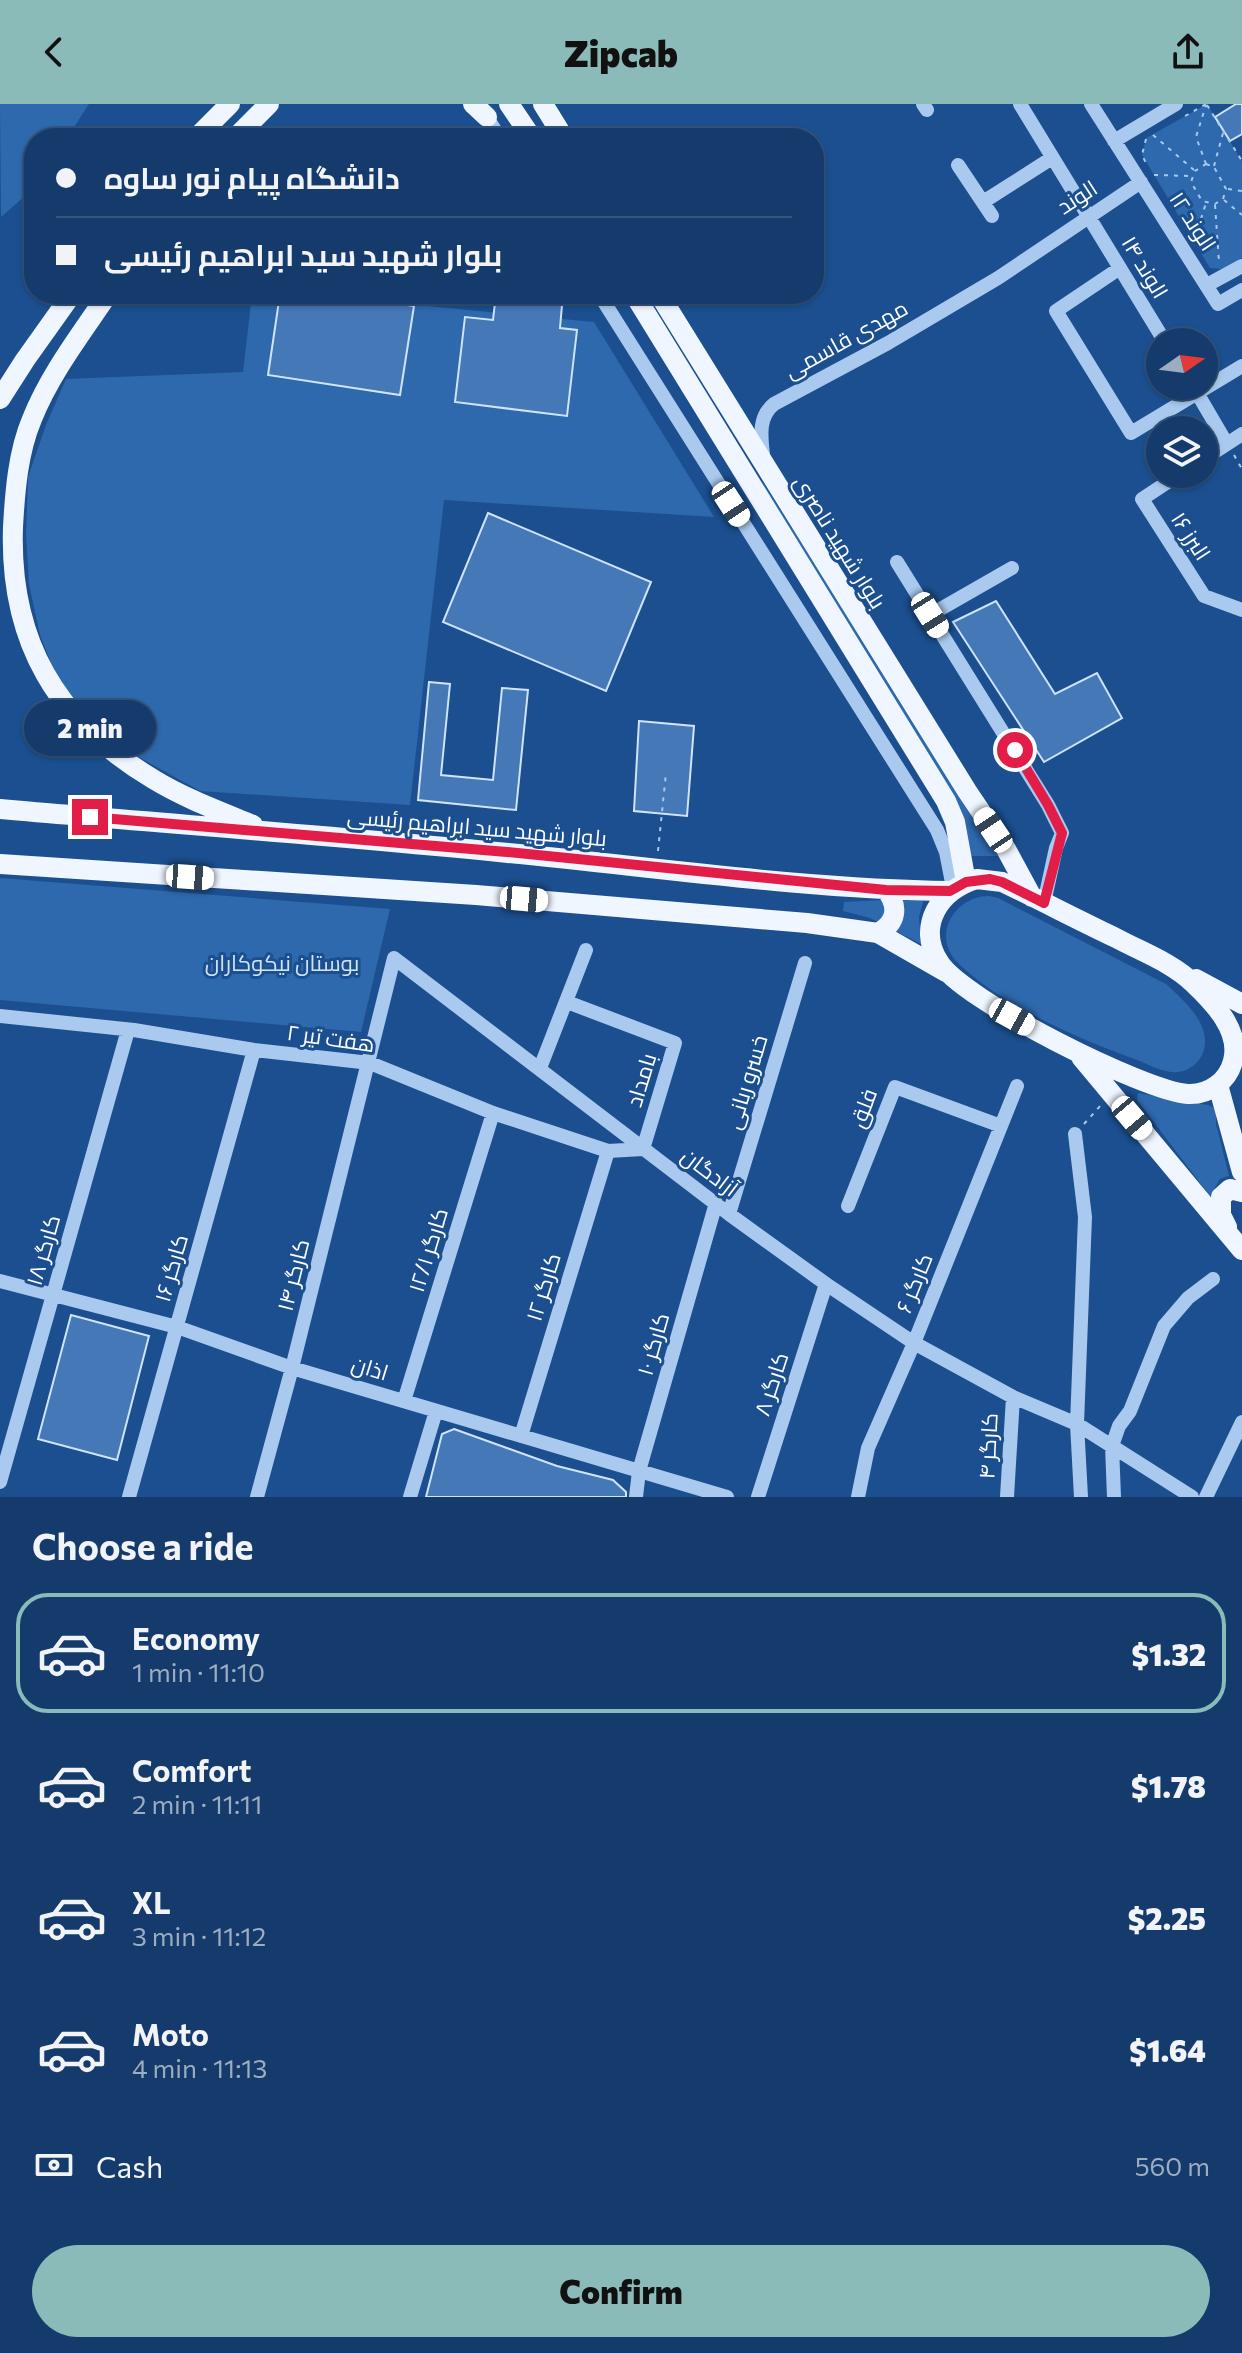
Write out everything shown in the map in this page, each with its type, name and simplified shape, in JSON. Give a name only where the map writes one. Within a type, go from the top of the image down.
[{"type":"main road","points":[[206,128],[230,104]]},
{"type":"main road","points":[[245,128],[269,104]]},
{"type":"main road","points":[[509,104],[525,128]]},
{"type":"main road","points":[[543,104],[558,128]]},
{"type":"main road","points":[[0,399],[65,304]]},
{"type":"main road","points":[[101,304],[51,379],[31,419],[22,452],[14,509],[12,556],[33,653],[56,694],[82,724],[117,754],[190,799],[271,832]]},
{"type":"main road","name":"بلوار شهید ناصری","points":[[640,304],[946,801],[955,822],[956,887]]},
{"type":"main road","name":"بلوار شهید ناصری","points":[[665,304],[959,779],[1038,900]]},
{"type":"main road","name":"بلوار شهید سید ابراهیم رئیسی","points":[[0,809],[886,890],[956,887],[990,879],[1002,882],[1242,1004]]},
{"type":"main road","points":[[0,864],[476,895],[807,923],[878,933],[946,972],[988,1004],[1106,1065],[1186,1094],[1209,1091],[1228,1083]]},
{"type":"main road","points":[[946,972],[933,952],[930,928],[938,905],[956,887]]},
{"type":"main road","points":[[878,933],[891,922],[895,911],[893,898],[886,890]]},
{"type":"main road","points":[[1180,971],[1220,1013],[1231,1033],[1235,1055],[1228,1083],[1242,1172]]},
{"type":"main road","points":[[1076,1051],[1237,1244]]},
{"type":"main road","points":[[1237,1244],[1221,1215],[1220,1202],[1224,1192],[1230,1189],[1242,1192]]},
{"type":"street","name":"الوند ۱۴","points":[[1020,104],[1156,328]]},
{"type":"street","points":[[1091,104],[1114,141],[1147,178]]},
{"type":"street","points":[[1114,141],[1176,104]]},
{"type":"street","points":[[480,108],[493,128]]},
{"type":"street","points":[[983,202],[1052,158]]},
{"type":"street","points":[[958,165],[992,216]]},
{"type":"street","name":"الوند","points":[[998,278],[1147,178]]},
{"type":"street","name":"الوند ۱۲","points":[[1147,178],[1207,285]]},
{"type":"street","points":[[1242,266],[1207,285],[1218,304],[1242,290]]},
{"type":"street","points":[[1120,268],[1056,311],[1131,433],[1179,400]]},
{"type":"street","name":"مهدی قاسمی","points":[[765,467],[760,436],[763,417],[774,404],[888,343],[998,278]]},
{"type":"street","points":[[605,304],[937,830],[956,887]]},
{"type":"street","points":[[1218,378],[1242,366]]},
{"type":"street","points":[[1201,400],[1227,444]]},
{"type":"street","points":[[1218,450],[1242,434]]},
{"type":"street","name":"البرز ۱۶","points":[[1159,488],[1142,499],[1204,596],[1242,610]]},
{"type":"street","points":[[897,562],[1048,805],[1062,833],[1038,900]]},
{"type":"street","points":[[930,615],[1012,568]]},
{"type":"street","points":[[540,1068],[586,950]]},
{"type":"street","name":"آزادگان","points":[[370,1063],[394,958],[729,1214],[826,1284],[914,1343],[1013,1397],[1077,1424],[1192,1497]]},
{"type":"street","name":"خسرو ربانی","points":[[729,1214],[805,963]]},
{"type":"street","name":"بامداد","points":[[567,1002],[675,1043],[643,1149]]},
{"type":"street","points":[[0,1032],[2,1016]]},
{"type":"street","name":"هفت تیر ۲","points":[[2,1016],[370,1063],[493,1113],[608,1151],[643,1149]]},
{"type":"street","name":"کارگر ۱۸","points":[[0,1482],[128,1030]]},
{"type":"street","name":"کارگر ۱۶","points":[[129,1497],[254,1050]]},
{"type":"street","name":"کارگر ۱۴","points":[[257,1497],[370,1063]]},
{"type":"street","name":"کارگر ۶","points":[[858,1497],[868,1448],[914,1343],[1017,1086]]},
{"type":"street","name":"فلق","points":[[848,1206],[895,1087],[1001,1126]]},
{"type":"street","name":"کارگر ۱۲/۱","points":[[404,1401],[493,1113]]},
{"type":"street","points":[[1075,1134],[1085,1217],[1077,1424],[1081,1497]]},
{"type":"street","name":"کارگر ۱۲","points":[[521,1436],[608,1151]]},
{"type":"street","name":"کارگر ۱۰","points":[[636,1497],[639,1471],[716,1203]]},
{"type":"street","points":[[1114,1497],[1112,1446],[1119,1426],[1130,1411],[1164,1326],[1188,1298],[1213,1279]]},
{"type":"street","name":"اذان","points":[[0,1281],[52,1297],[177,1327],[292,1368],[727,1497]]},
{"type":"street","name":"کارگر ۸","points":[[758,1497],[826,1284]]},
{"type":"street","name":"کارگر ۴","points":[[1007,1497],[1013,1397]]},
{"type":"street","points":[[410,1497],[436,1411]]},
{"type":"street","points":[[1206,1497],[1242,1422]]},
{"type":"path","points":[[1176,121],[1206,104],[1196,137],[1206,164],[1214,167],[1226,189],[1223,199],[1215,204],[1202,201],[1191,182],[1195,171],[1206,164]]},
{"type":"path","points":[[1207,104],[1242,161]]},
{"type":"path","points":[[1214,167],[1224,131]]},
{"type":"path","points":[[1148,165],[1142,155],[1146,138],[1152,134],[1195,171]]},
{"type":"path","points":[[1147,178],[1193,176]]},
{"type":"path","points":[[1226,189],[1242,191]]},
{"type":"path","points":[[1223,199],[1242,215]]},
{"type":"path","points":[[1194,241],[1207,202]]},
{"type":"path","points":[[1215,204],[1219,268]]},
{"type":"path","points":[[657,868],[666,773]]},
{"type":"path","points":[[1075,1134],[1112,1094]]},
{"type":"green space","points":[[0,104],[89,104],[73,128],[24,128],[24,197],[1,217]]},
{"type":"green space","points":[[1207,104],[1242,161],[1242,258],[1223,269],[1210,268],[1142,155],[1146,138]]},
{"type":"green space","points":[[251,304],[407,304],[594,322],[714,517],[444,500],[410,805],[200,791],[135,755],[95,721],[58,681],[40,635],[29,584],[26,535],[28,477],[66,379],[243,372]]},
{"type":"green space","points":[[762,481],[999,856],[971,856],[770,506]]},
{"type":"green space","name":"بوستان نیکوکاران","points":[[0,878],[390,909],[361,1032],[0,1000]]},
{"type":"green space","points":[[989,896],[1166,984],[1200,1021],[1205,1040],[1199,1060],[1182,1071],[1158,1069],[1043,1020],[977,980],[951,953],[947,931],[956,910],[976,898]]},
{"type":"green space","points":[[924,898],[919,917],[921,944],[870,918],[843,911],[844,902]]},
{"type":"green space","points":[[1138,1093],[1216,1109],[1216,1124],[1229,1176],[1220,1179],[1210,1196],[1137,1100]]},
{"type":"building","points":[[1236,104],[1242,104],[1242,134],[1230,141],[1215,117]]},
{"type":"building","points":[[279,304],[414,306],[400,395],[268,375]]},
{"type":"building","points":[[495,304],[562,304],[560,328],[577,330],[567,416],[455,402],[465,317],[493,320]]},
{"type":"building","points":[[488,513],[651,582],[606,691],[443,622]]},
{"type":"building","points":[[996,601],[1055,694],[1097,673],[1122,718],[1044,762],[953,622]]},
{"type":"building","points":[[429,682],[450,684],[441,775],[493,780],[502,688],[528,690],[516,810],[418,800]]},
{"type":"building","points":[[639,721],[694,726],[687,816],[634,811]]},
{"type":"building","points":[[71,1315],[149,1336],[117,1460],[38,1439]]},
{"type":"building","points":[[454,1429],[557,1466],[613,1480],[626,1492],[626,1497],[426,1497],[442,1434]]},
{"type":"route","points":[[90,817],[507,852],[886,890],[950,891],[966,882],[990,879],[1044,903],[1062,833],[1015,750]]}]
